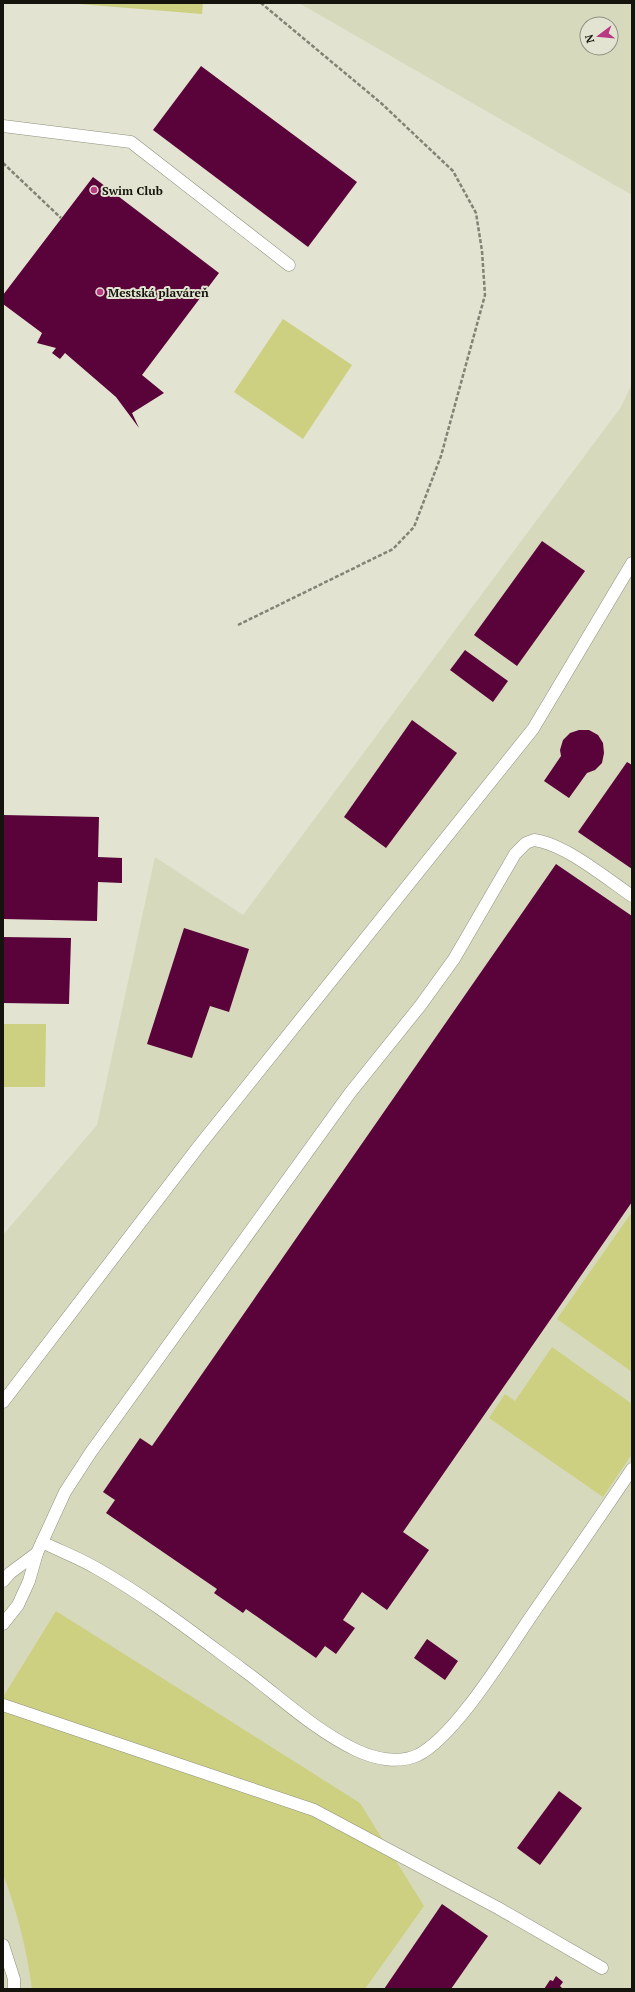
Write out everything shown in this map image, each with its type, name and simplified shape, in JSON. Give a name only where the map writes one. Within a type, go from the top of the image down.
[{"type":"lane","points":[[3,126],[131,142],[289,265]]},
{"type":"lane","points":[[3,1402],[204,1140],[533,728],[632,562]]},
{"type":"lane","points":[[3,1624],[18,1605],[29,1581],[39,1548],[65,1492],[92,1452],[350,1093],[454,959],[507,866],[521,847],[534,840],[552,845],[569,854],[632,896]]},
{"type":"lane","points":[[39,1548],[87,1563],[120,1583],[339,1740],[371,1756],[386,1759],[406,1759],[419,1754],[430,1747],[458,1718],[515,1640],[632,1469]]},
{"type":"lane","points":[[3,1581],[39,1548]]},
{"type":"lane","points":[[3,1705],[314,1810],[498,1908],[602,1968]]},
{"type":"lane","points":[[3,1946],[14,1979],[14,1989]]},
{"type":"path","points":[[238,625],[393,549],[414,527],[441,456],[485,295],[482,251],[476,212],[453,171],[381,103],[261,3]]},
{"type":"path","points":[[3,163],[61,218]]},
{"type":"shaded area","points":[[299,3],[632,3],[632,195]]},
{"type":"shaded area","points":[[632,384],[632,1989],[3,1989],[3,1235],[97,1125],[155,857],[243,915],[621,407]]},
{"type":"green space","points":[[66,3],[203,3],[202,14]]},
{"type":"green space","points":[[283,319],[352,365],[303,439],[234,392]]},
{"type":"green space","points":[[3,1024],[46,1024],[45,1087],[3,1087]]},
{"type":"green space","points":[[632,1212],[632,1372],[557,1319]]},
{"type":"green space","points":[[552,1347],[632,1404],[632,1454],[603,1497],[489,1418],[505,1394],[515,1401]]},
{"type":"green space","points":[[56,1611],[360,1803],[424,1906],[365,1989],[32,1989],[21,1931],[3,1874],[3,1697]]},
{"type":"building","points":[[201,66],[357,182],[308,247],[153,130]]},
{"type":"building","points":[[93,177],[219,273],[142,375],[164,393],[132,413],[139,428],[116,397],[65,353],[60,359],[52,353],[56,348],[37,343],[42,333],[3,304],[3,295]]},
{"type":"building","points":[[542,541],[585,571],[517,666],[474,635]]},
{"type":"building","points":[[465,650],[508,681],[493,702],[450,670]]},
{"type":"building","points":[[412,720],[457,753],[386,848],[344,817]]},
{"type":"building","points":[[579,730],[589,730],[598,735],[603,743],[604,753],[602,763],[595,770],[587,773],[569,798],[544,781],[561,756],[560,750],[563,740],[570,733]]},
{"type":"building","points":[[627,762],[632,765],[632,869],[578,832]]},
{"type":"building","points":[[3,815],[99,817],[98,857],[122,858],[122,883],[98,882],[97,921],[3,919]]},
{"type":"building","points":[[556,864],[632,916],[632,1202],[403,1532],[429,1550],[387,1610],[362,1592],[343,1620],[355,1628],[336,1654],[325,1646],[316,1658],[246,1609],[243,1613],[214,1593],[217,1589],[106,1513],[115,1500],[103,1492],[140,1438],[152,1446]]},
{"type":"building","points":[[184,928],[249,949],[229,1012],[210,1006],[192,1058],[147,1044]]},
{"type":"building","points":[[3,937],[71,938],[69,1004],[3,1003]]},
{"type":"building","points":[[427,1639],[458,1661],[445,1680],[414,1658]]},
{"type":"building","points":[[559,1791],[582,1808],[540,1865],[517,1848]]},
{"type":"building","points":[[442,1904],[488,1936],[451,1989],[384,1989]]},
{"type":"building","points":[[556,1976],[563,1982],[560,1986],[563,1989],[544,1989],[550,1980],[553,1981]]},
{"type":"place","name":"Swim Club","points":[[94,190]]},
{"type":"place","name":"Mestská plaváreň","points":[[100,292]]}]
